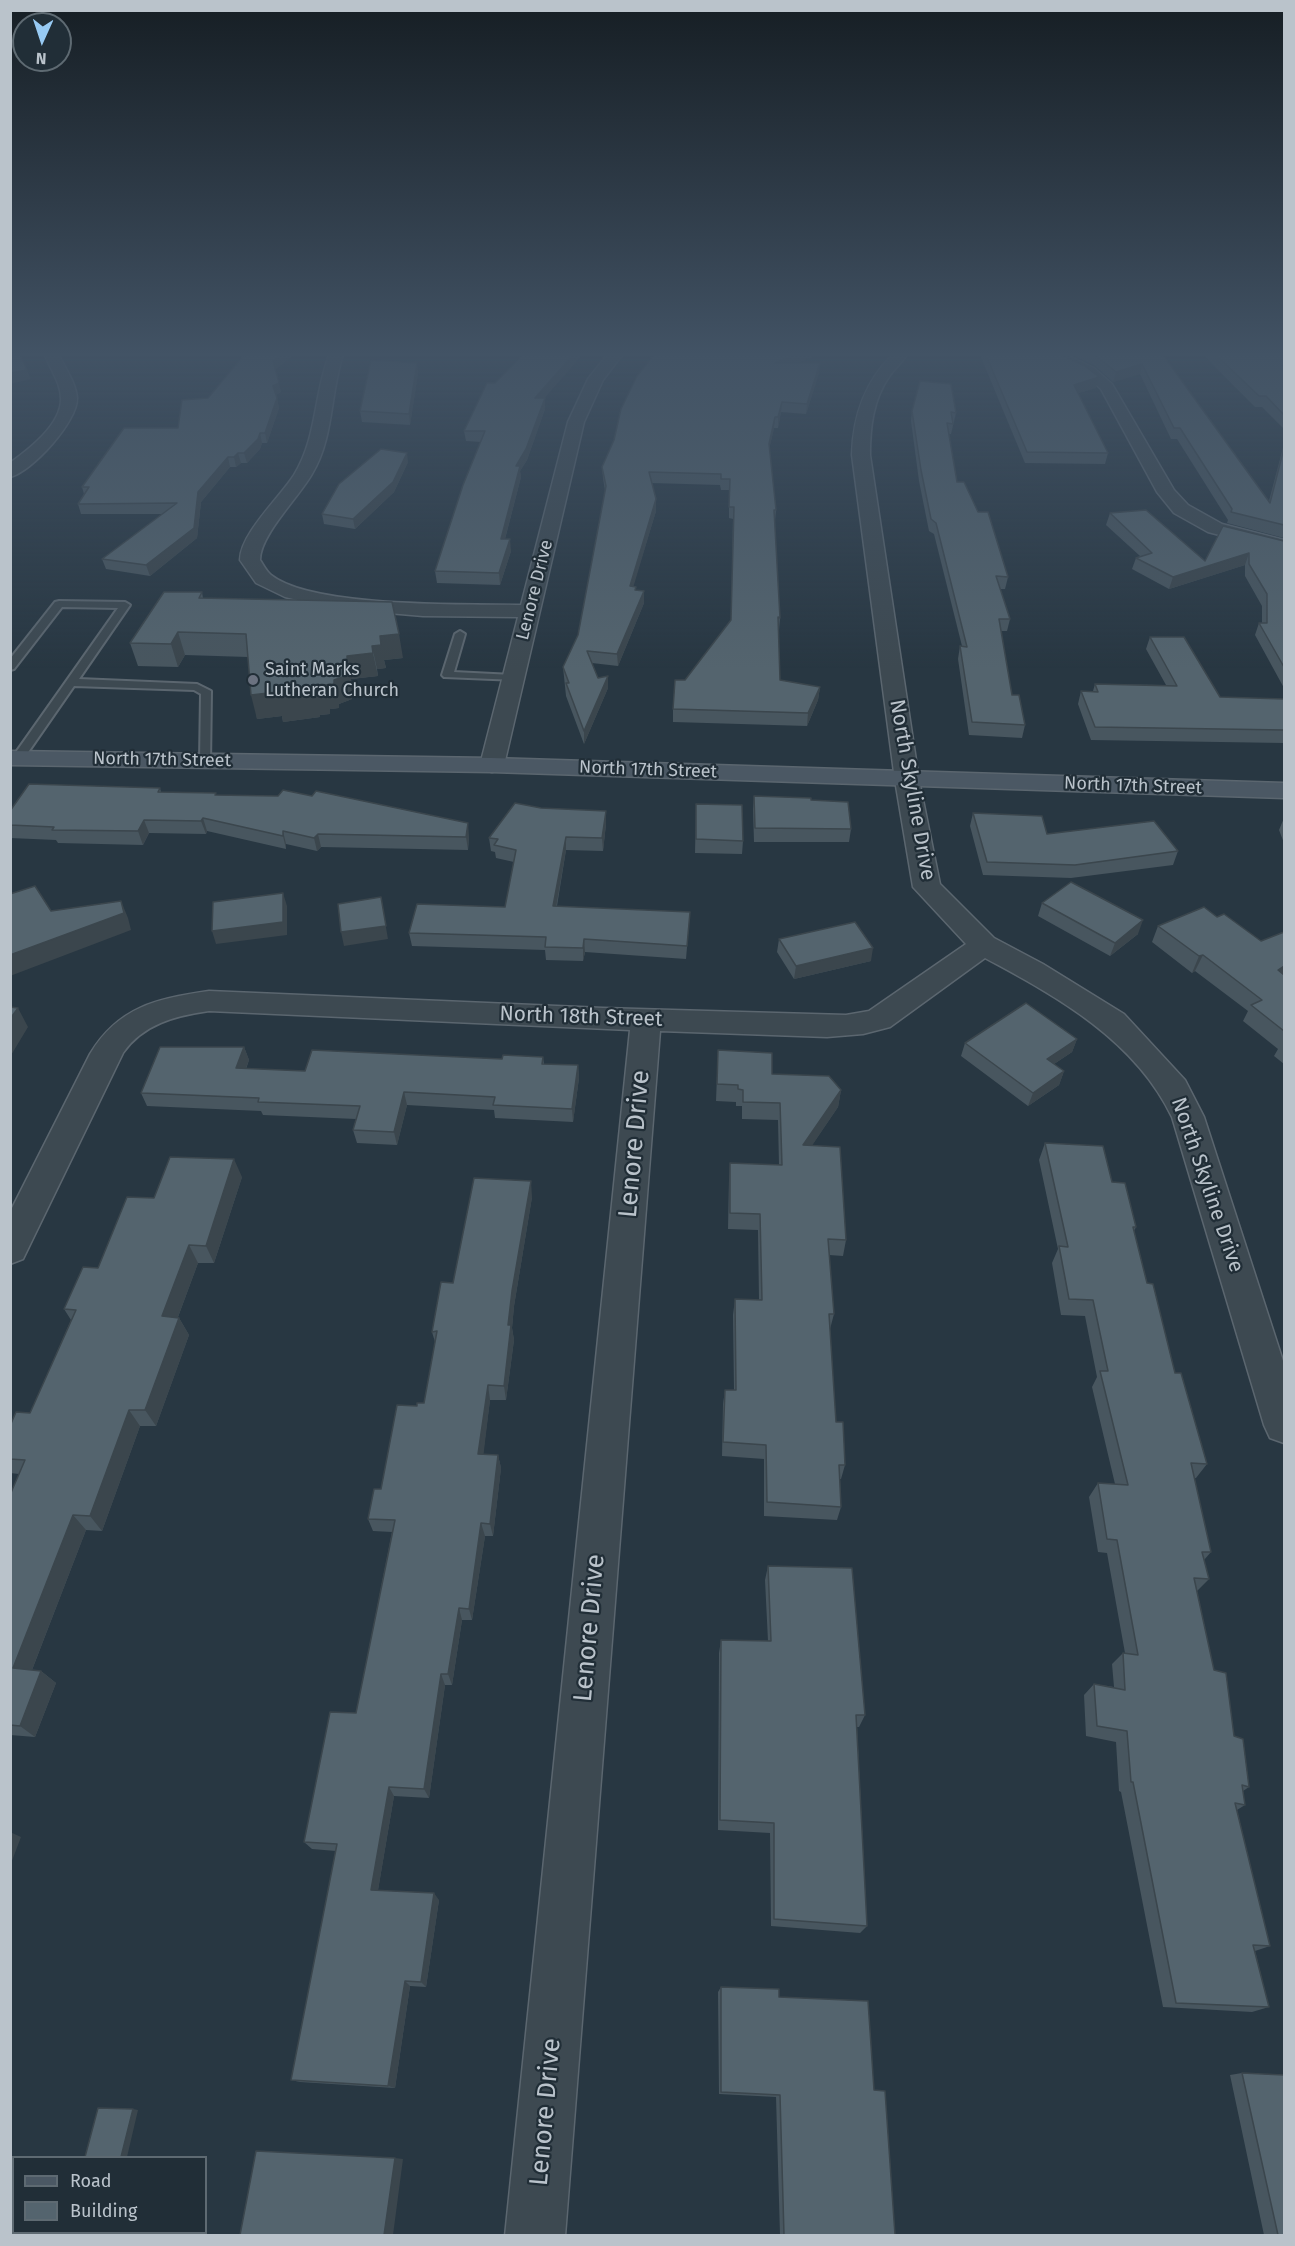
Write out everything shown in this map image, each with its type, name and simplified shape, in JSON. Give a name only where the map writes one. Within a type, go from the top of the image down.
[{"type":"street","points":[[10,472],[24,460]]},
{"type":"street","points":[[309,460],[254,543],[250,553],[250,562],[262,578],[282,590],[347,604],[530,611]]},
{"type":"street","name":"Lenore Drive","points":[[492,765],[567,460]]},
{"type":"street","name":"North Skyline Drive","points":[[863,460],[908,780],[927,887],[984,945],[1086,1003],[1113,1023],[1144,1053],[1174,1088],[1188,1117],[1284,1425]]},
{"type":"street","points":[[1148,460],[1166,492],[1181,510],[1215,528],[1284,546]]},
{"type":"street","name":"North 17th Street","points":[[14,758],[492,765],[908,780],[1284,790]]},
{"type":"street","name":"North 18th Street","points":[[10,1249],[106,1054],[123,1031],[155,1013],[182,1005],[209,1001],[646,1021],[865,1024],[879,1019],[984,945]]},
{"type":"street","name":"Lenore Drive","points":[[535,2235],[646,1021]]},
{"type":"lane","points":[[10,667],[59,604],[124,605],[71,682],[14,758]]},
{"type":"lane","points":[[460,634],[448,675],[513,678]]},
{"type":"lane","points":[[71,682],[197,687],[207,693],[206,761]]},
{"type":"building","points":[[101,460],[226,460],[198,492],[194,528],[146,565],[102,559],[177,503],[78,504],[89,487],[82,487]]},
{"type":"building","points":[[368,460],[404,460],[393,482],[353,519],[322,514],[339,484]]},
{"type":"building","points":[[473,460],[520,460],[516,466],[520,466],[501,539],[510,539],[499,573],[435,571]]},
{"type":"building","points":[[605,460],[771,460],[776,510],[774,510],[780,618],[778,617],[780,680],[820,687],[808,713],[673,709],[675,680],[685,680],[731,620],[734,507],[729,507],[730,479],[721,479],[721,474],[649,472],[656,499],[630,586],[636,587],[635,590],[644,591],[617,654],[587,651],[598,678],[608,676],[584,731],[566,683],[569,683],[563,667],[578,635],[606,486],[602,467]]},
{"type":"building","points":[[919,460],[953,460],[957,482],[964,482],[978,512],[988,512],[1008,577],[996,576],[1010,619],[999,619],[1012,695],[1019,695],[1025,725],[972,722],[960,646],[967,647],[936,523],[931,519]]},
{"type":"building","points":[[1200,460],[1239,460],[1270,503],[1281,460],[1284,460],[1284,525],[1231,512],[1232,509]]},
{"type":"building","points":[[1146,510],[1205,561],[1223,526],[1284,541],[1284,667],[1259,623],[1267,623],[1267,594],[1249,564],[1249,553],[1173,577],[1136,558],[1152,553],[1110,513]]},
{"type":"building","points":[[164,592],[202,592],[199,598],[392,602],[399,634],[380,636],[381,645],[372,646],[373,653],[347,656],[348,675],[334,680],[334,684],[324,685],[325,690],[277,697],[277,692],[251,695],[246,634],[178,632],[171,644],[130,643]]},
{"type":"building","points":[[1150,637],[1184,637],[1220,697],[1284,699],[1284,730],[1095,727],[1081,691],[1098,692],[1095,684],[1177,686]]},
{"type":"building","points":[[29,784],[160,788],[158,792],[216,793],[215,795],[278,796],[283,790],[312,796],[316,791],[468,823],[466,837],[318,834],[314,838],[283,831],[283,836],[203,818],[201,821],[144,820],[138,831],[52,830],[54,827],[10,825],[10,811]]},
{"type":"building","points":[[754,796],[848,802],[851,829],[755,828]]},
{"type":"building","points":[[515,803],[541,808],[606,811],[602,838],[566,837],[553,906],[690,912],[687,946],[584,939],[583,948],[545,947],[546,937],[409,933],[417,904],[505,907],[516,850],[494,845],[498,839],[489,838]]},
{"type":"building","points":[[696,804],[742,805],[743,841],[696,839]]},
{"type":"building","points":[[973,813],[1042,816],[1047,834],[1154,821],[1178,851],[1075,865],[987,862]]},
{"type":"building","points":[[1071,882],[1143,920],[1115,943],[1042,903]]},
{"type":"building","points":[[35,886],[51,911],[121,901],[124,913],[10,955],[10,894]]},
{"type":"building","points":[[283,893],[283,922],[212,931],[213,902]]},
{"type":"building","points":[[381,897],[386,926],[341,932],[338,904]]},
{"type":"building","points":[[1204,907],[1217,917],[1224,914],[1261,941],[1284,932],[1284,966],[1278,970],[1284,975],[1284,1031],[1251,1005],[1262,1000],[1203,955],[1199,956],[1158,926]]},
{"type":"building","points":[[855,922],[873,948],[796,966],[779,939]]},
{"type":"building","points":[[1026,1003],[1077,1039],[1047,1059],[1064,1071],[1033,1093],[965,1043]]},
{"type":"building","points":[[10,1007],[18,1008],[10,1019]]},
{"type":"building","points":[[160,1047],[244,1047],[236,1068],[305,1071],[312,1050],[502,1059],[503,1055],[543,1057],[542,1064],[578,1065],[572,1109],[493,1105],[495,1097],[404,1092],[394,1132],[353,1130],[360,1106],[258,1102],[259,1098],[141,1093]]},
{"type":"building","points":[[718,1050],[772,1053],[772,1074],[829,1076],[841,1090],[803,1145],[840,1147],[846,1240],[828,1239],[834,1314],[829,1314],[836,1422],[843,1422],[845,1465],[839,1465],[841,1507],[767,1502],[766,1445],[723,1442],[725,1390],[736,1390],[735,1299],[762,1300],[760,1214],[730,1213],[730,1163],[782,1165],[780,1103],[743,1102],[743,1090],[738,1089],[738,1085],[717,1084]]},
{"type":"building","points":[[1045,1143],[1103,1146],[1112,1182],[1125,1183],[1147,1283],[1153,1284],[1175,1373],[1181,1373],[1207,1464],[1191,1463],[1211,1552],[1202,1552],[1209,1579],[1194,1578],[1214,1670],[1226,1673],[1234,1736],[1243,1739],[1249,1787],[1242,1785],[1245,1805],[1235,1803],[1270,1946],[1253,1945],[1269,2007],[1176,2003],[1133,1782],[1131,1782],[1127,1731],[1097,1726],[1094,1684],[1125,1690],[1123,1653],[1138,1655],[1117,1540],[1107,1539],[1098,1483],[1128,1485],[1100,1371],[1108,1371],[1093,1300],[1069,1299],[1059,1246],[1068,1247]]},
{"type":"building","points":[[170,1157],[234,1159],[206,1246],[189,1245],[162,1316],[179,1318],[145,1410],[129,1410],[90,1516],[73,1515],[13,1668],[41,1671],[20,1726],[10,1725],[10,1495],[25,1460],[10,1459],[10,1426],[16,1412],[30,1413],[76,1310],[64,1309],[83,1267],[98,1268],[127,1197],[154,1198]]},
{"type":"building","points":[[474,1178],[531,1181],[512,1291],[508,1325],[511,1325],[504,1386],[488,1385],[478,1454],[498,1455],[490,1524],[481,1523],[469,1609],[459,1608],[448,1674],[441,1674],[424,1789],[389,1787],[371,1890],[434,1893],[421,1982],[405,1981],[388,2086],[291,2080],[337,1844],[304,1842],[330,1712],[356,1713],[395,1520],[368,1519],[374,1489],[381,1489],[397,1405],[417,1406],[417,1403],[424,1403],[437,1331],[432,1332],[441,1282],[453,1283]]},
{"type":"building","points":[[768,1566],[852,1568],[865,1715],[856,1715],[867,1926],[774,1919],[774,1823],[720,1820],[721,1640],[771,1641]]},
{"type":"building","points":[[721,1987],[779,1989],[779,1997],[868,2001],[874,2090],[885,2091],[895,2235],[784,2235],[780,2095],[721,2092]]},
{"type":"building","points":[[1242,2073],[1284,2075],[1284,2235],[1278,2235]]},
{"type":"building","points":[[98,2108],[133,2109],[121,2156],[85,2156]]},
{"type":"building","points":[[256,2151],[395,2158],[384,2235],[240,2235]]},
{"type":"place","name":"Saint Marks Lutheran Church","points":[[253,680]]}]
